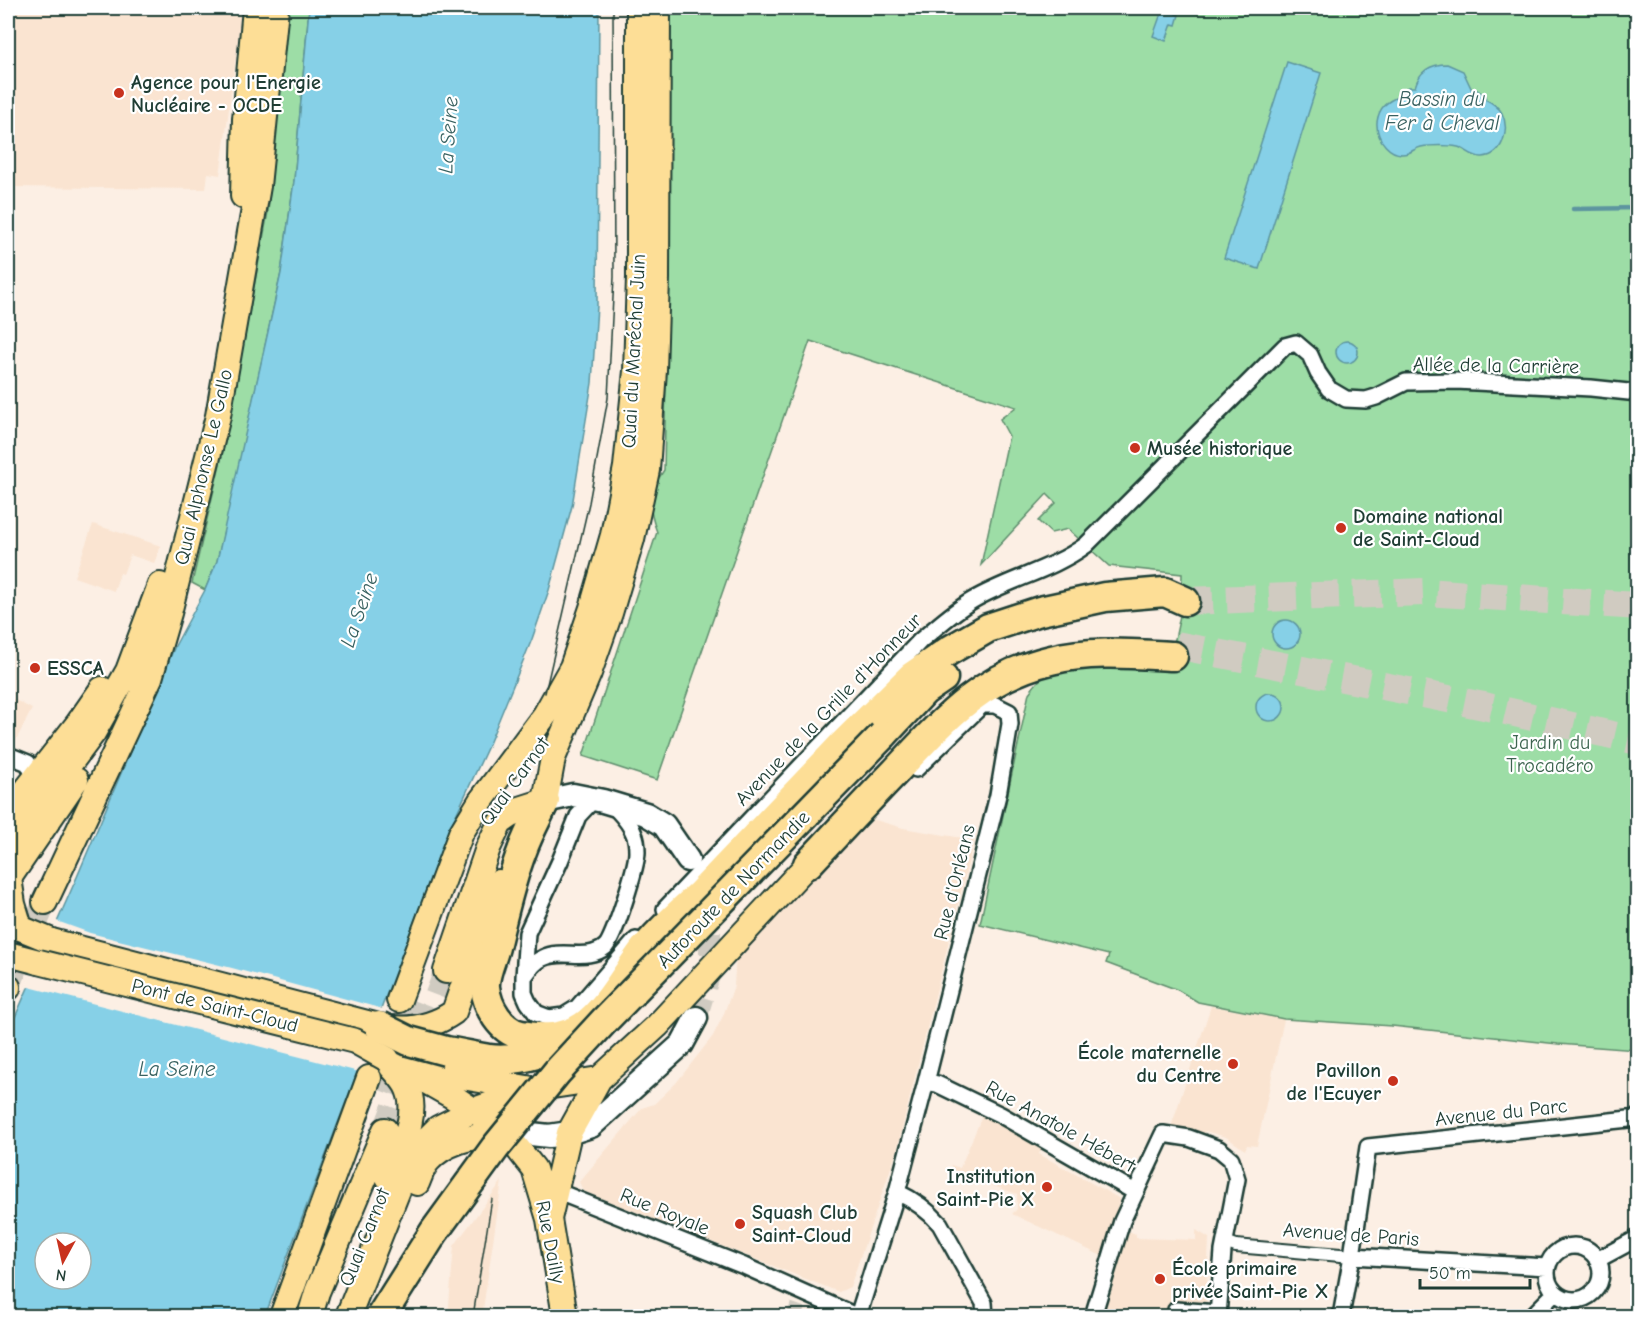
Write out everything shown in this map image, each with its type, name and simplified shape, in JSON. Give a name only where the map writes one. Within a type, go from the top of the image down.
[{"type":"highway","name":"Autoroute de Normandie","points":[[400,1317],[416,1287],[459,1224],[508,1158],[569,1083],[889,740],[924,692],[959,667],[996,646],[1044,627],[1107,611],[1185,601],[1165,592],[1094,599],[1040,611],[988,628],[950,650],[912,676],[843,744],[700,894]]},
{"type":"highway","name":"Autoroute de Normandie","points":[[381,1317],[440,1223],[495,1148],[557,1072],[605,1020],[889,740],[968,682],[1004,661],[1048,646],[1109,639],[1175,651],[1110,652],[1052,660],[1010,674],[974,694],[946,717],[808,864]]},
{"type":"highway","points":[[545,801],[518,861],[485,986],[497,1019],[515,1034],[552,1038],[583,1026],[597,1013],[646,948],[700,894]]},
{"type":"highway","points":[[379,1026],[409,1041],[490,1059],[525,1057],[569,1044],[588,1033],[604,1018],[687,914],[700,894]]},
{"type":"main road","name":"Quai Alphonse Le Gallo","points":[[8,846],[93,733],[160,614],[160,587],[204,413],[244,190],[245,119],[255,8]]},
{"type":"main road","name":"Quai Alphonse Le Gallo","points":[[45,902],[150,678],[160,614],[220,404],[260,175],[276,8]]},
{"type":"main road","name":"Quai du Maréchal Juin","points":[[545,715],[572,667],[592,608],[613,535],[626,467],[636,371],[639,289],[639,8]]},
{"type":"main road","name":"Quai du Maréchal Juin","points":[[589,673],[632,539],[647,470],[657,278],[658,8]]},
{"type":"main road","points":[[8,813],[160,614]]},
{"type":"main road","points":[[46,951],[10,942],[13,904],[8,879],[104,741],[139,675],[160,614]]},
{"type":"main road","points":[[589,673],[553,758],[545,801],[573,795],[646,814],[664,825],[688,860]]},
{"type":"main road","name":"Quai Carnot","points":[[545,715],[480,802],[460,833],[407,998],[473,840],[490,810],[556,722],[589,673]]},
{"type":"main road","name":"Quai Carnot","points":[[446,971],[488,848],[500,823],[520,809],[545,801]]},
{"type":"main road","name":"Pont de Saint-Cloud","points":[[46,951],[394,1029],[415,1029],[431,1025],[454,1012],[511,847],[523,823],[545,801]]},
{"type":"main road","points":[[549,1219],[569,1133],[599,1079],[657,1026],[808,864]]},
{"type":"main road","name":"Pont de Saint-Cloud","points":[[46,951],[355,1041],[474,1110],[504,1131],[534,1169]]},
{"type":"main road","points":[[504,1131],[549,1136],[591,1126],[682,1044],[696,1018]]},
{"type":"main road","points":[[387,1059],[423,1064],[468,1078],[533,1089],[599,1079]]},
{"type":"main road","name":"Quai Carnot","points":[[332,1317],[411,1118],[411,1098],[406,1085],[387,1059]]},
{"type":"main road","name":"Quai Carnot","points":[[282,1317],[374,1084],[299,1317]]},
{"type":"main road","name":"Quai Carnot","points":[[348,1317],[406,1170],[419,1147],[438,1128],[474,1110],[533,1089]]},
{"type":"main road","name":"Quai Carnot","points":[[310,1317],[317,1292],[385,1130]]},
{"type":"main road","name":"Quai Carnot","points":[[366,1317],[403,1215],[427,1161],[466,1138],[504,1131]]},
{"type":"main road","name":"Rue Dailly","points":[[534,1169],[549,1219],[564,1317]]},
{"type":"street","name":"Avenue de la Grille d'Honneur","points":[[602,801],[585,807],[575,822],[527,933],[524,993],[536,1013],[549,1018],[564,1016],[577,1008],[702,868],[921,640],[974,599],[1059,562],[1086,545],[1286,346],[1296,343],[1310,355]]},
{"type":"street","name":"Allée de la Carrière","points":[[1310,355],[1323,382],[1337,395],[1346,399],[1366,400],[1406,382],[1456,381],[1598,388],[1638,393]]},
{"type":"street","name":"Rue d'Orléans","points":[[808,864],[878,806],[982,705],[995,705],[1009,712],[1010,724],[998,795],[926,1082],[897,1192],[857,1317]]},
{"type":"street","points":[[8,755],[28,763],[35,778]]},
{"type":"street","points":[[524,977],[542,958],[557,953],[590,955],[605,947],[610,940],[617,924],[637,853],[634,835],[627,822],[602,801]]},
{"type":"street","name":"Rue Anatole Hébert","points":[[926,1082],[937,1084],[1001,1115],[1135,1192],[1163,1134],[1189,1138],[1219,1149],[1231,1160],[1238,1179],[1225,1242],[1218,1315],[1176,1310]]},
{"type":"street","name":"Avenue du Parc","points":[[1352,1256],[1368,1147],[1638,1118]]},
{"type":"street","name":"Rue Royale","points":[[556,1191],[801,1298],[857,1317]]},
{"type":"street","points":[[897,1192],[913,1200],[940,1224],[984,1303],[985,1317]]},
{"type":"street","points":[[1093,1317],[1122,1221],[1135,1192]]},
{"type":"street","points":[[1597,1260],[1638,1238]]},
{"type":"street","name":"Avenue de Paris","points":[[1225,1242],[1236,1246],[1352,1256],[1547,1267]]},
{"type":"street","points":[[1575,1246],[1592,1253],[1597,1260],[1601,1273],[1600,1280],[1596,1289],[1586,1297],[1563,1298],[1555,1293],[1547,1278],[1547,1267],[1555,1253],[1563,1248],[1575,1246]]},
{"type":"street","points":[[1341,1317],[1352,1256]]},
{"type":"street","points":[[1532,1317],[1555,1293]]},
{"type":"shaded area","name":"Agence pour l'Energie Nucléaire - OCDE","points":[[8,8],[200,8],[242,13],[220,175],[208,173],[206,189],[8,187]]},
{"type":"shaded area","points":[[93,524],[161,546],[154,563],[130,555],[123,574],[120,573],[114,591],[74,577]]},
{"type":"shaded area","name":"ESSCA","points":[[8,696],[32,709],[15,742],[8,739]]},
{"type":"shaded area","points":[[872,819],[903,828],[974,840],[896,1153],[850,1287],[839,1292],[583,1191],[579,1182],[642,1108],[654,1104],[676,1083],[713,1036],[734,986],[736,953],[855,831],[858,832]]},
{"type":"shaded area","name":"École maternelle du Centre","points":[[1211,1006],[1284,1019],[1257,1146],[1247,1145],[1245,1150],[1226,1137],[1205,1131],[1204,1133],[1171,1127]]},
{"type":"shaded area","name":"Institution Saint-Pie X","points":[[983,1114],[1042,1147],[1039,1154],[1120,1199],[1102,1256],[1012,1214],[1017,1209],[1017,1194],[950,1171],[951,1165],[960,1168]]},
{"type":"shaded area","points":[[502,1181],[482,1316],[448,1316],[454,1246]]},
{"type":"shaded area","name":"École primaire privée Saint-Pie X","points":[[1196,1230],[1209,1238],[1206,1305],[1176,1316],[1111,1316],[1102,1313],[1128,1231],[1136,1234],[1136,1238],[1196,1240]]},
{"type":"green space","points":[[287,8],[309,8],[294,181],[281,273],[226,524],[217,561],[205,590],[192,583],[224,447],[268,212]]},
{"type":"green space","name":"Domaine national de Saint-Cloud","points":[[664,8],[1637,8],[1637,1050],[1392,1026],[1284,1019],[1198,1002],[1178,990],[1106,963],[1109,955],[980,924],[1029,693],[1041,679],[1067,669],[1084,666],[1169,667],[1181,611],[1182,574],[1109,566],[1068,529],[1051,533],[1038,521],[1056,503],[1047,494],[981,565],[1009,436],[1000,419],[1016,407],[810,341],[657,780],[583,756],[657,532],[651,500],[655,486],[664,470],[667,334]]},
{"type":"water","name":"La Seine","points":[[309,8],[599,8],[597,306],[592,383],[572,506],[549,590],[532,639],[489,744],[448,832],[265,1316],[8,1316],[8,1033],[175,646],[205,590],[217,561],[281,273],[294,181]]},
{"type":"water","points":[[1163,8],[1178,8],[1176,14],[1179,15],[1176,25],[1172,24],[1166,41],[1153,36]]},
{"type":"water","points":[[1287,62],[1321,73],[1259,269],[1224,258]]},
{"type":"water","name":"Bassin du Fer à Cheval","points":[[1447,64],[1463,71],[1472,90],[1477,90],[1486,96],[1485,99],[1502,113],[1505,134],[1500,147],[1496,152],[1483,157],[1458,147],[1449,146],[1421,147],[1401,154],[1390,150],[1382,141],[1377,128],[1382,108],[1400,96],[1400,92],[1409,87],[1415,87],[1422,73],[1430,67]]},
{"type":"water","points":[[1347,341],[1355,344],[1358,352],[1355,360],[1347,363],[1339,360],[1336,352],[1339,344]]},
{"type":"water","points":[[1286,620],[1296,624],[1300,634],[1296,644],[1286,648],[1276,644],[1272,634],[1276,624]]},
{"type":"water","points":[[1270,693],[1280,697],[1284,707],[1280,717],[1270,721],[1260,717],[1256,707],[1260,697]]},
{"type":"pier","points":[[54,920],[90,933],[383,1009],[359,1072],[29,987],[25,988]]},
{"type":"waterway","points":[[1573,209],[1638,208]]},
{"type":"tunnel","points":[[1185,601],[1425,592],[1638,606]]},
{"type":"tunnel","points":[[1176,645],[1484,706],[1638,741]]},
{"type":"tunnel","points":[[8,987],[45,902]]},
{"type":"tunnel","points":[[696,1018],[710,972],[710,919],[705,902]]},
{"type":"tunnel","points":[[385,1130],[446,971]]},
{"type":"tunnel","points":[[379,1090],[415,996]]},
{"type":"tunnel","points":[[794,1316],[798,1305]]},
{"type":"tram line","points":[[545,693],[589,503],[608,398],[614,277],[613,8]]},
{"type":"tram line","points":[[473,1316],[492,1199]]},
{"type":"place","name":"Agence pour l'Energie Nucléaire - OCDE","points":[[119,93]]},
{"type":"place","name":"Musée historique","points":[[1135,448]]},
{"type":"place","name":"Domaine national de Saint-Cloud","points":[[1341,528]]},
{"type":"place","name":"ESSCA","points":[[35,668]]},
{"type":"place","name":"École maternelle du Centre","points":[[1233,1064]]},
{"type":"place","name":"Pavillon de l'Ecuyer","points":[[1393,1081]]},
{"type":"place","name":"Institution Saint-Pie X","points":[[1047,1187]]},
{"type":"place","name":"Squash Club Saint-Cloud","points":[[740,1224]]},
{"type":"place","name":"École primaire privée Saint-Pie X","points":[[1160,1279]]},
{"type":"park label","name":"Jardin du Trocadéro","points":[[1550,754]]}]
